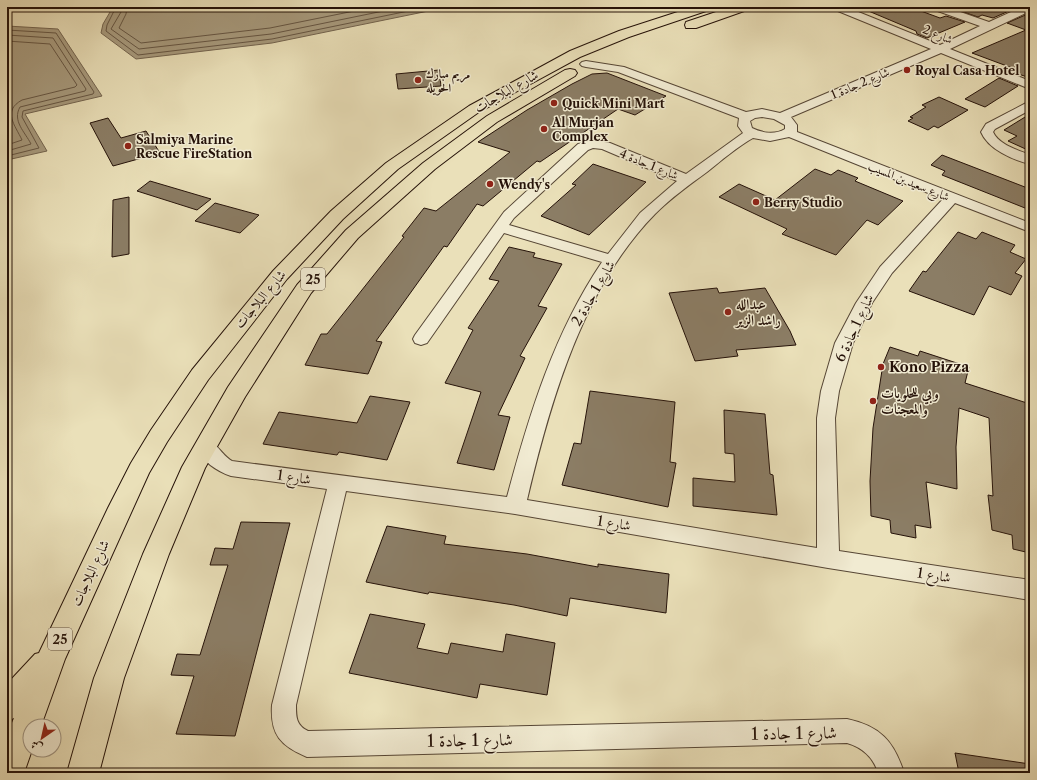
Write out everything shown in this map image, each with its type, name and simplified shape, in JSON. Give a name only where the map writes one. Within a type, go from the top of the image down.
[{"type":"main road","name":"شارع البلاجات","points":[[8,773],[51,658],[120,508],[159,436],[200,374],[280,275],[342,210],[392,166],[474,109],[575,54],[624,34],[705,7]]},
{"type":"main road","name":"شارع البلاجات","points":[[83,773],[109,678],[156,554],[194,467],[236,393],[304,289],[352,234],[429,166],[492,119],[554,81],[586,64],[636,43],[743,7]]},
{"type":"main road","points":[[7,706],[51,658]]},
{"type":"main road","points":[[92,741],[99,773]]},
{"type":"street","name":"شارع 2","points":[[837,7],[1030,86]]},
{"type":"street","points":[[936,7],[990,26]]},
{"type":"street","name":"شارع 2 جادة 1","points":[[780,117],[940,49],[1030,7]]},
{"type":"street","points":[[612,56],[620,69]]},
{"type":"street","points":[[586,64],[620,69],[747,117],[762,113],[780,117],[791,125],[791,131],[789,133],[772,137],[752,133],[744,126],[743,123],[747,117]]},
{"type":"street","points":[[1030,105],[990,127],[987,132],[988,137],[995,143],[1030,160]]},
{"type":"street","name":"شارع 1 جادة 2","points":[[514,506],[530,443],[548,389],[567,340],[587,298],[611,260],[632,231],[655,205],[716,156],[752,133]]},
{"type":"street","name":"شارع سعيد بن المسيب","points":[[789,133],[1030,228]]},
{"type":"street","name":"شارع 1 جادة 4","points":[[422,339],[515,209],[583,147],[592,144],[604,146],[687,180]]},
{"type":"street","name":"شارع 1 جادة 6","points":[[828,559],[826,418],[832,385],[842,349],[864,303],[874,286],[899,255],[952,198]]},
{"type":"street","points":[[501,227],[611,260]]},
{"type":"street","name":"شارع 1","points":[[205,447],[223,465],[231,468],[514,506],[828,559],[1030,590]]},
{"type":"street","name":"شارع 1 جادة 1","points":[[338,483],[284,705],[283,715],[285,725],[290,734],[297,741],[307,744],[847,732],[856,733],[873,742],[886,757],[891,773]]},
{"type":"water","points":[[113,7],[448,7],[272,43],[136,59],[101,33],[103,24]]},
{"type":"water","points":[[7,26],[58,29],[102,96],[25,114],[47,151],[7,160]]},
{"type":"building","points":[[859,7],[910,7],[940,18],[946,16],[965,22],[927,38],[917,34],[916,31]]},
{"type":"building","points":[[964,7],[1018,7],[993,18],[982,15],[978,17],[958,10]]},
{"type":"building","points":[[1030,13],[1030,78],[1010,71],[1015,69],[972,53],[1026,30],[1007,23]]},
{"type":"building","name":"مريم مبارك الحويله","points":[[439,70],[441,86],[398,89],[396,74]]},
{"type":"building","points":[[607,73],[666,96],[635,115],[618,109],[540,162],[537,161],[483,206],[477,204],[447,247],[444,246],[376,341],[382,342],[368,374],[305,365],[321,334],[327,334],[404,237],[402,236],[424,208],[436,211],[510,152],[478,142],[527,110],[572,84],[592,74]]},
{"type":"building","points":[[999,78],[1018,86],[985,107],[965,99]]},
{"type":"building","points":[[939,97],[968,110],[938,128],[934,126],[928,130],[908,121],[913,118],[910,117],[926,107],[922,105]]},
{"type":"building","points":[[1030,114],[1030,151],[1008,141],[1017,136],[1004,130]]},
{"type":"building","name":"Salmiya Marine Rescue FireStation","points":[[108,118],[121,138],[146,131],[160,153],[113,166],[90,123]]},
{"type":"building","points":[[942,155],[1030,189],[1030,210],[942,175],[945,171],[931,165]]},
{"type":"building","points":[[593,164],[646,182],[589,235],[541,216],[576,185],[572,184]]},
{"type":"building","points":[[815,169],[831,175],[838,170],[858,178],[855,181],[903,201],[878,225],[867,220],[836,255],[782,234],[787,229],[719,197],[739,184],[775,200]]},
{"type":"building","points":[[150,181],[211,199],[197,210],[137,191]]},
{"type":"building","points":[[129,197],[129,254],[112,257],[113,200]]},
{"type":"building","points":[[215,203],[259,215],[240,233],[195,221]]},
{"type":"building","points":[[958,232],[976,239],[982,232],[1015,245],[1010,252],[1026,259],[1015,273],[1022,276],[1011,295],[989,286],[974,315],[909,291],[923,271],[926,272]]},
{"type":"building","points":[[509,247],[535,253],[533,257],[562,264],[538,306],[547,308],[520,356],[525,358],[498,415],[510,417],[494,470],[457,463],[481,392],[445,383],[473,330],[468,328],[499,281],[489,279]]},
{"type":"building","name":"عبدالله راشد الزير","points":[[717,288],[719,293],[765,288],[790,331],[796,345],[736,350],[738,356],[695,361],[669,293]]},
{"type":"building","points":[[890,347],[918,356],[920,351],[969,367],[965,383],[1030,404],[1030,553],[1013,549],[1012,535],[992,530],[988,495],[993,496],[989,418],[959,408],[956,447],[957,489],[926,482],[931,528],[915,525],[916,538],[891,533],[890,520],[871,516],[870,481],[873,428],[883,364]]},
{"type":"building","points":[[590,391],[675,402],[670,462],[676,463],[668,507],[562,485],[574,443],[581,444]]},
{"type":"building","points":[[370,396],[410,402],[387,460],[339,452],[337,455],[263,444],[279,412],[357,423]]},
{"type":"building","points":[[724,410],[765,414],[770,474],[773,475],[777,515],[693,506],[693,478],[735,482],[734,454],[725,453]]},
{"type":"building","points":[[241,522],[290,523],[235,736],[176,734],[194,676],[171,675],[177,654],[200,655],[228,565],[210,565],[215,548],[233,549]]},
{"type":"building","points":[[387,526],[446,536],[444,544],[527,554],[598,567],[598,564],[669,574],[666,613],[570,598],[567,616],[514,605],[429,592],[428,594],[366,582]]},
{"type":"building","points":[[370,614],[425,624],[417,648],[448,654],[451,643],[503,652],[506,634],[555,643],[547,695],[480,684],[477,698],[349,673]]},
{"type":"building","points":[[955,753],[1030,764],[1030,773],[959,773]]},
{"type":"place","name":"Royal Casa Hotel","points":[[907,70]]},
{"type":"place","name":"مريم مبارك الحويله","points":[[418,80]]},
{"type":"place","name":"Quick Mini Mart","points":[[554,103]]},
{"type":"place","name":"Al Murjan Complex","points":[[544,129]]},
{"type":"place","name":"Salmiya Marine Rescue FireStation","points":[[128,146]]},
{"type":"place","name":"Wendy's","points":[[490,184]]},
{"type":"place","name":"Berry Studio","points":[[756,202]]},
{"type":"place","name":"عبدالله راشد الزير","points":[[728,312]]},
{"type":"place","name":"Kono Pizza","points":[[881,367]]},
{"type":"place","name":"وبي للحلويات والمعجنات","points":[[873,401]]}]
